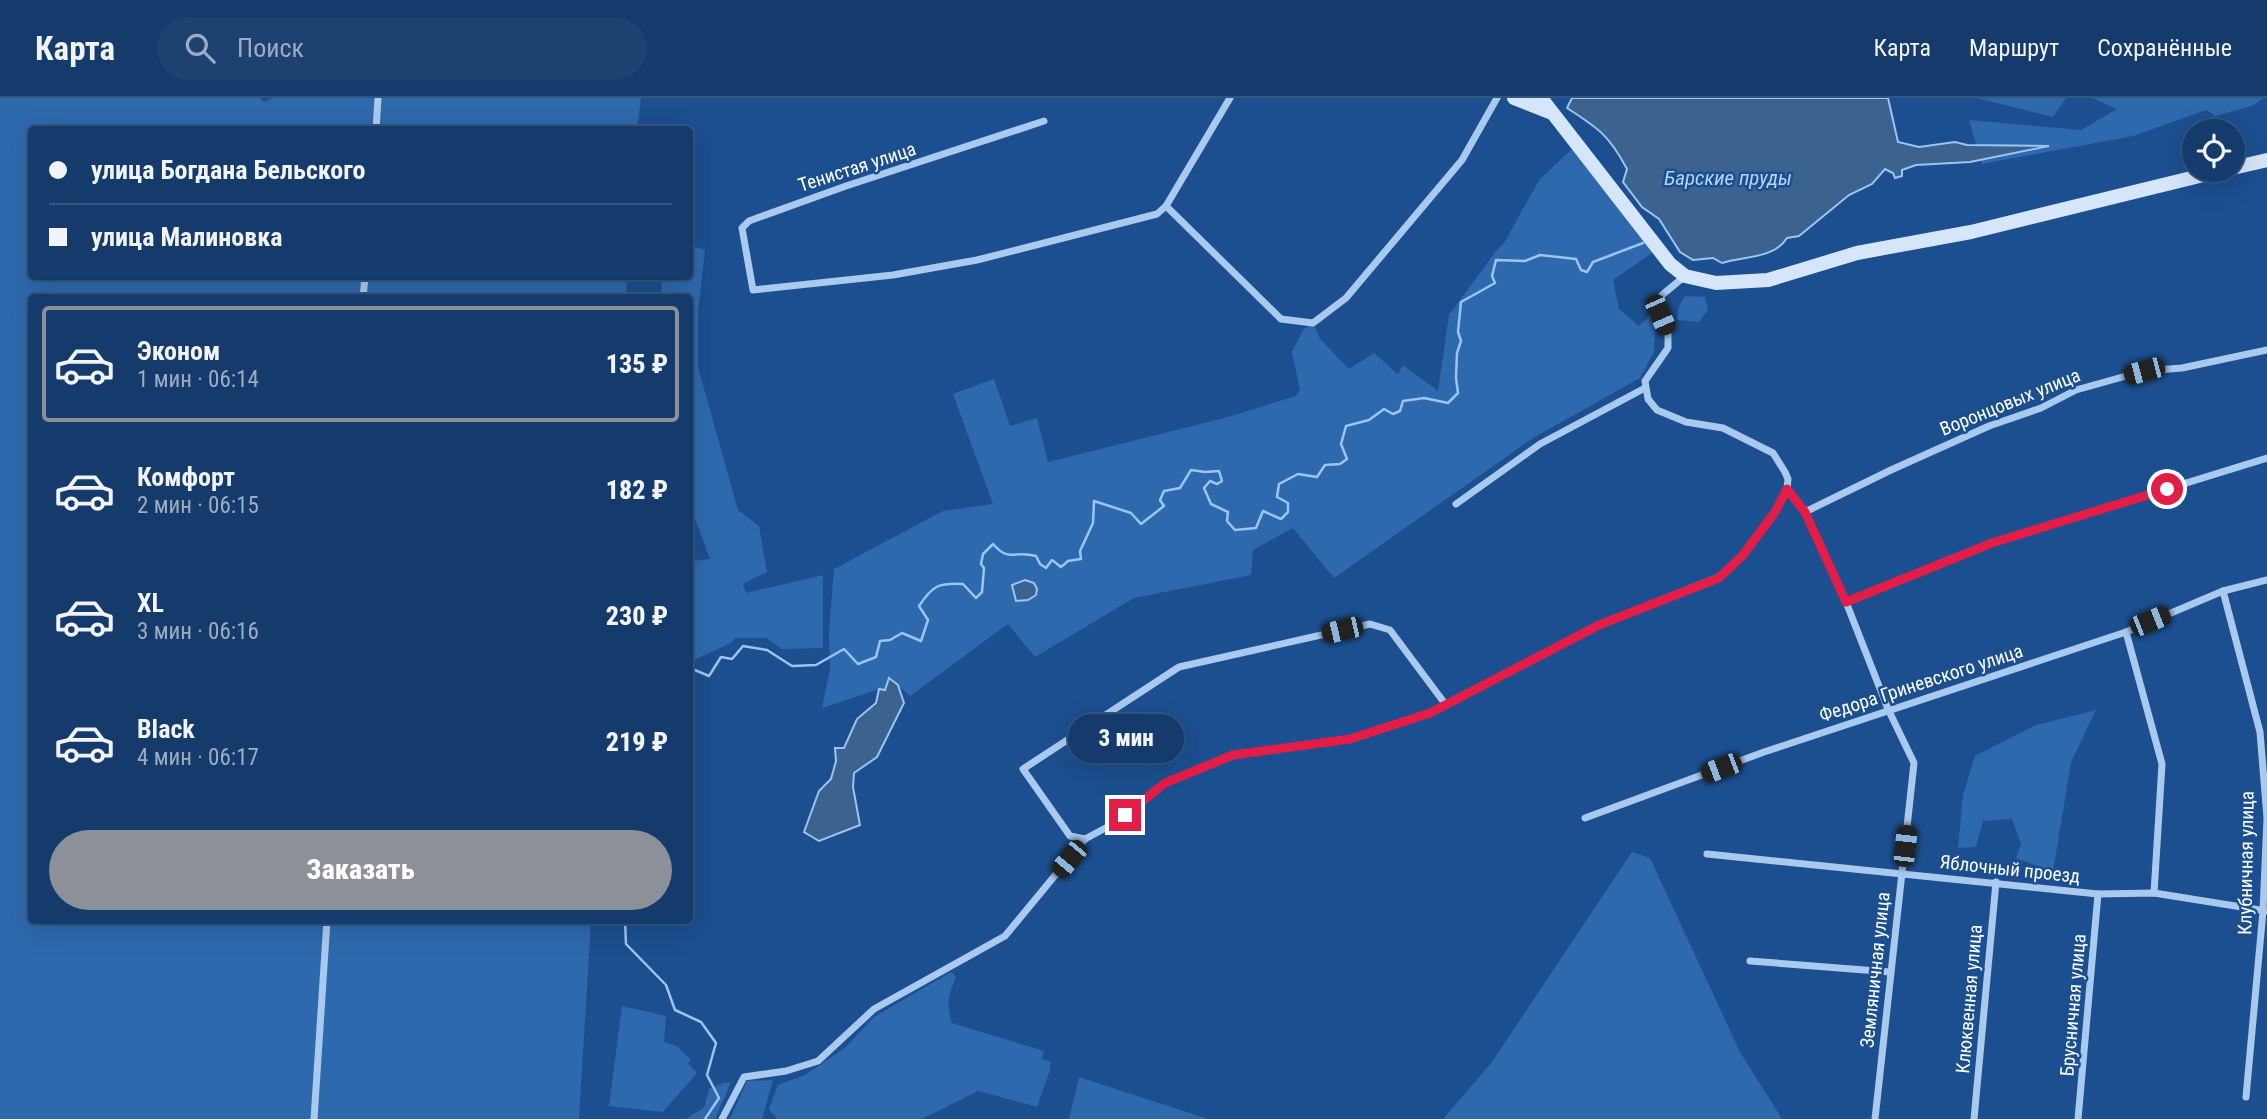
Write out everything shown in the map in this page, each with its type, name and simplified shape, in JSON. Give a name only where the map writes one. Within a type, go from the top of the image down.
[{"type":"street","points":[[376,126],[378,98]]},
{"type":"street","points":[[1230,98],[1166,205],[1281,319],[1313,323],[1346,298],[1462,160],[1497,98]]},
{"type":"street","points":[[1514,98],[1552,113]]},
{"type":"street","points":[[1541,98],[1670,264],[1685,276],[1716,283],[1768,280],[1857,253],[1971,232],[2182,180]]},
{"type":"street","name":"Тенистая улица","points":[[1044,121],[749,221],[742,228],[753,290],[892,275],[977,260],[1157,214],[1166,205]]},
{"type":"street","points":[[2245,165],[2267,160]]},
{"type":"street","points":[[722,1119],[744,1077],[786,1071],[818,1061],[874,1009],[1005,936],[1085,839],[1113,824],[1165,783],[1233,755],[1350,739],[1430,713],[1599,625],[1719,578],[1743,555],[1775,512],[1787,489],[1788,479],[1773,453],[1723,428],[1686,422],[1657,410],[1648,399],[1645,381],[1668,348],[1668,334],[1660,315],[1661,295],[1685,276]]},
{"type":"street","name":"Воронцовых улица","points":[[1805,512],[1940,448],[1989,426],[2041,408],[2076,390],[2144,371],[2182,368],[2267,350]]},
{"type":"street","points":[[1457,504],[1540,444],[1645,388]]},
{"type":"street","points":[[1846,602],[1992,543],[2267,458]]},
{"type":"street","points":[[1787,489],[1805,512]]},
{"type":"street","name":"Земляничная улица","points":[[1805,512],[1846,602],[1888,709],[1914,762],[1875,1119]]},
{"type":"street","name":"Федора Гриневского улица","points":[[1585,818],[1888,709],[2126,632],[2223,591],[2267,580]]},
{"type":"street","name":"Клубничная улица","points":[[2223,591],[2260,732],[2267,818],[2265,911],[2246,1097]]},
{"type":"street","points":[[1085,839],[1070,836],[1023,769],[1179,667],[1370,624],[1390,630],[1446,705]]},
{"type":"street","points":[[2126,632],[2162,764],[2154,893]]},
{"type":"street","name":"Яблочный проезд","points":[[1707,854],[2098,894],[2154,893],[2265,911]]},
{"type":"street","name":"Клюквенная улица","points":[[1974,1119],[1996,882]]},
{"type":"street","name":"Брусничная улица","points":[[2078,1119],[2098,894]]},
{"type":"street","points":[[314,1119],[327,924]]},
{"type":"street","points":[[1751,961],[1890,972]]},
{"type":"shaded area","points":[[0,98],[260,98],[264,102],[273,98],[641,98],[637,126],[28,126],[28,280],[627,280],[626,294],[28,294],[28,924],[591,924],[579,1119],[0,1119]]},
{"type":"shaded area","points":[[1977,98],[2066,98],[2053,117]]},
{"type":"shaded area","points":[[2092,98],[2264,98],[2252,106],[2216,116],[2206,110],[2133,136],[1982,164],[1969,120],[2081,130],[2117,109]]},
{"type":"shaded area","points":[[1575,146],[1655,251],[1613,280],[1619,309],[1639,326],[1656,310],[1654,352],[1640,378],[1533,438],[1334,578],[1293,528],[1253,550],[1251,575],[1134,598],[1035,657],[1008,624],[910,696],[889,678],[885,690],[879,689],[822,708],[830,669],[829,631],[834,569],[943,511],[993,504],[953,394],[994,379],[1010,426],[1037,418],[1048,462],[1228,417],[1296,396],[1300,390],[1292,352],[1303,330],[1313,323],[1320,339],[1349,369],[1374,353],[1398,374],[1403,365],[1438,391],[1449,315],[1504,243],[1539,180]]},
{"type":"shaded area","points":[[693,246],[705,250],[698,312],[698,367],[738,510],[759,526],[767,572],[743,584],[746,593],[823,575],[823,648],[782,649],[766,638],[735,638],[731,643],[693,661],[693,561],[710,559],[693,514],[693,294],[661,294],[662,280],[693,280]]},
{"type":"shaded area","points":[[1685,296],[1705,297],[1708,310],[1699,322],[1677,320],[1679,306]]},
{"type":"shaded area","points":[[2096,710],[2071,762],[2053,872],[2016,858],[2021,844],[2012,819],[1983,821],[1976,847],[1958,848],[1963,795],[1975,756],[2036,725]]},
{"type":"shaded area","points":[[1632,852],[1650,858],[1740,1052],[1782,1119],[1443,1119],[1492,1062]]},
{"type":"shaded area","points":[[951,972],[956,977],[949,1000],[952,1023],[1044,1051],[1042,1059],[1051,1062],[1050,1070],[1037,1107],[978,1091],[922,1119],[777,1119],[769,1109],[778,1085],[805,1075],[845,1048],[874,1017]]},
{"type":"shaded area","points":[[622,1006],[666,1016],[664,1042],[677,1046],[691,1060],[688,1063],[697,1073],[663,1112],[609,1106]]},
{"type":"shaded area","points":[[1079,1077],[1208,1119],[1069,1119]]},
{"type":"shaded area","points":[[773,1080],[762,1119],[730,1119],[747,1081]]},
{"type":"shaded area","points":[[731,1082],[715,1119],[685,1119],[704,1108],[709,1089]]},
{"type":"water","name":"Барские пруды","points":[[1572,98],[1888,98],[1898,142],[1919,147],[1955,142],[1967,145],[2049,146],[1970,162],[1916,165],[1902,170],[1902,176],[1895,178],[1893,173],[1885,169],[1872,184],[1849,195],[1799,236],[1787,238],[1774,250],[1766,253],[1722,263],[1713,258],[1693,260],[1680,252],[1659,219],[1642,207],[1623,182],[1627,169],[1608,140],[1595,127],[1567,108]]},
{"type":"water","points":[[1025,580],[1034,583],[1036,595],[1028,600],[1016,601],[1012,585]]},
{"type":"water","points":[[889,678],[898,685],[904,703],[877,757],[854,773],[853,787],[860,825],[819,841],[804,832],[819,791],[831,779],[836,761],[835,748],[844,748],[857,719],[876,703],[879,689],[885,690]]},
{"type":"waterway","points":[[693,669],[709,676],[721,657],[732,659],[743,646],[767,650],[792,666],[816,665],[844,649],[858,664],[876,657],[880,641],[890,640],[902,633],[921,641],[928,620],[919,606],[924,599],[937,587],[955,584],[963,584],[976,598],[982,592],[983,554],[993,544],[1008,555],[1036,556],[1046,568],[1052,560],[1061,567],[1068,561],[1081,559],[1080,551],[1093,523],[1094,501],[1131,513],[1141,524],[1164,506],[1160,500],[1164,491],[1180,488],[1191,470],[1219,471],[1222,481],[1217,484],[1210,481],[1204,488],[1211,504],[1228,512],[1227,521],[1235,530],[1256,528],[1263,511],[1281,519],[1288,512],[1288,503],[1277,497],[1279,484],[1298,474],[1317,477],[1325,465],[1340,464],[1347,459],[1341,444],[1346,426],[1369,420],[1384,409],[1393,414],[1400,411],[1403,401],[1424,398],[1448,403],[1458,393],[1456,378],[1457,353],[1461,341],[1458,332],[1461,302],[1495,283],[1492,276],[1496,260],[1525,261],[1540,255],[1576,259],[1581,270],[1587,272],[1593,262],[1643,243]]},
{"type":"waterway","points":[[625,924],[626,944],[666,985],[675,1010],[701,1022],[716,1043],[707,1075],[719,1098],[705,1119]]},
{"type":"route","points":[[1125,815],[1165,783],[1233,755],[1350,739],[1430,713],[1599,625],[1719,578],[1743,555],[1775,512],[1787,489],[1805,512],[1846,602],[1992,543],[2167,489]]}]
